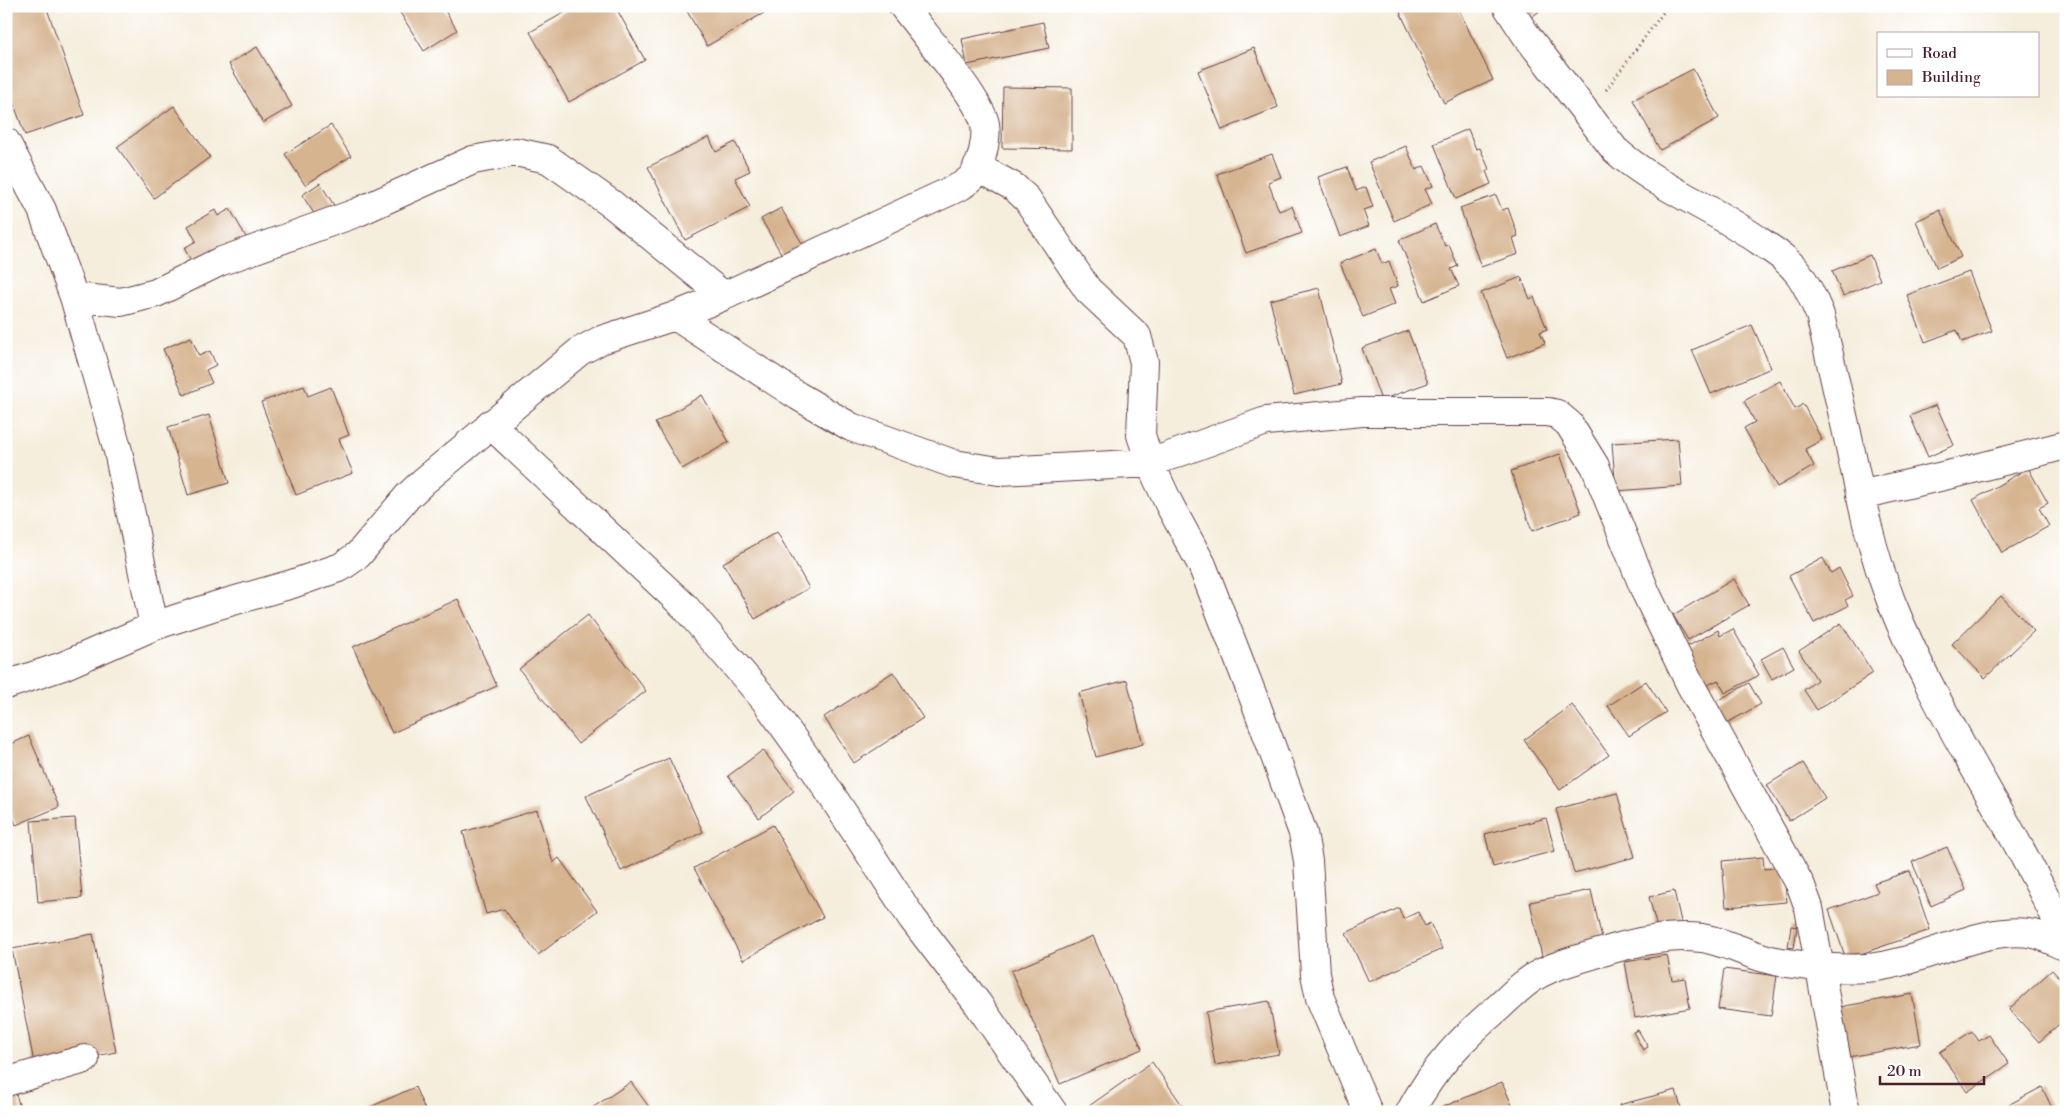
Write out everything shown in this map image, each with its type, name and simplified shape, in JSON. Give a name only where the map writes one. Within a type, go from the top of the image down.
[{"type":"street","points":[[6,685],[63,666],[154,626],[292,584],[351,561],[375,538],[408,496],[490,424],[580,351],[601,340],[675,316],[724,296],[962,186],[973,176],[978,167],[985,141],[985,123],[976,104],[961,82],[903,6]]},
{"type":"street","points":[[1507,6],[1526,35],[1615,150],[1631,165],[1741,228],[1785,259],[1810,292],[1820,315],[1864,517],[1890,600],[1921,671],[2025,856],[2066,940]]},
{"type":"street","points":[[6,142],[42,210],[74,297],[118,451],[154,626]]},
{"type":"street","points":[[74,297],[121,302],[156,293],[219,262],[356,213],[473,160],[516,152],[548,159],[613,205],[724,296]]},
{"type":"street","points":[[978,167],[1014,187],[1027,199],[1088,290],[1137,336],[1144,362],[1141,435],[1150,463],[1169,504],[1202,565],[1304,833],[1308,860],[1315,974],[1320,998],[1368,1112]]},
{"type":"street","points":[[675,316],[798,396],[851,427],[954,464],[999,471],[1150,463],[1266,421],[1362,412],[1548,412],[1564,418],[1594,466],[1646,594],[1690,684],[1800,886],[1809,908],[1846,1112]]},
{"type":"street","points":[[490,424],[685,607],[765,700],[815,770],[912,918],[978,1004],[1053,1112]]},
{"type":"street","points":[[1860,495],[2066,445]]},
{"type":"street","points":[[1410,1112],[1433,1073],[1451,1051],[1529,980],[1556,966],[1641,941],[1678,937],[1701,938],[1774,960],[1819,968],[1865,968],[1892,964],[1963,943],[2019,932],[2035,934],[2066,947]]},
{"type":"street","points":[[6,1082],[85,1059]]},
{"type":"path","points":[[1588,114],[1668,6]]},
{"type":"building","points":[[6,6],[46,6],[84,115],[25,135],[6,82]]},
{"type":"building","points":[[396,6],[442,6],[457,30],[424,51]]},
{"type":"building","points":[[576,6],[615,6],[645,60],[569,102],[530,32]]},
{"type":"building","points":[[684,6],[776,6],[707,46]]},
{"type":"building","points":[[1406,6],[1457,6],[1493,80],[1444,103],[1399,10]]},
{"type":"building","points":[[1518,6],[1547,6],[1527,20]]},
{"type":"building","points":[[1043,22],[1049,48],[967,65],[962,39]]},
{"type":"building","points":[[257,47],[292,106],[263,123],[229,64]]},
{"type":"building","points":[[1254,48],[1278,107],[1222,130],[1198,71]]},
{"type":"building","points":[[1693,69],[1719,118],[1660,150],[1633,100]]},
{"type":"building","points":[[1003,87],[1072,88],[1072,149],[1002,148]]},
{"type":"building","points":[[174,106],[210,157],[154,198],[117,147]]},
{"type":"building","points":[[331,125],[351,156],[305,185],[285,154]]},
{"type":"building","points":[[1468,129],[1476,149],[1480,148],[1489,169],[1486,171],[1491,184],[1456,199],[1434,144]]},
{"type":"building","points":[[709,137],[716,152],[735,142],[750,171],[735,178],[750,207],[685,240],[648,167]]},
{"type":"building","points":[[1406,146],[1416,170],[1424,166],[1433,186],[1425,189],[1432,204],[1394,221],[1369,162]]},
{"type":"building","points":[[1272,154],[1281,177],[1268,182],[1279,211],[1292,206],[1302,233],[1246,253],[1217,174]]},
{"type":"building","points":[[1347,167],[1356,191],[1366,187],[1373,207],[1363,210],[1369,226],[1340,237],[1318,177]]},
{"type":"building","points":[[320,183],[345,223],[328,235],[302,195]]},
{"type":"building","points":[[1496,195],[1502,210],[1508,208],[1518,236],[1513,238],[1518,254],[1481,267],[1460,208]]},
{"type":"building","points":[[781,208],[805,248],[785,260],[761,219]]},
{"type":"building","points":[[230,209],[254,251],[203,281],[184,248],[196,241],[188,226],[215,210],[218,216]]},
{"type":"building","points":[[1940,210],[1961,257],[1937,268],[1916,221]]},
{"type":"building","points":[[1435,224],[1445,246],[1449,245],[1458,266],[1451,269],[1459,286],[1424,301],[1399,240]]},
{"type":"building","points":[[1376,249],[1382,264],[1389,261],[1398,286],[1389,289],[1395,304],[1363,317],[1340,263]]},
{"type":"building","points":[[1870,255],[1880,280],[1843,296],[1832,271]]},
{"type":"building","points":[[1969,272],[1992,331],[1962,342],[1957,330],[1925,342],[1907,295]]},
{"type":"building","points":[[1521,277],[1530,299],[1534,297],[1547,329],[1540,332],[1545,343],[1507,358],[1481,293]]},
{"type":"building","points":[[1319,288],[1342,384],[1294,395],[1270,300]]},
{"type":"building","points":[[1752,325],[1771,368],[1711,394],[1692,350]]},
{"type":"building","points":[[1408,331],[1428,383],[1381,400],[1362,348]]},
{"type":"building","points":[[191,337],[199,356],[210,351],[216,365],[206,370],[212,383],[184,395],[163,349]]},
{"type":"building","points":[[1780,381],[1795,409],[1803,404],[1822,440],[1805,449],[1814,466],[1777,487],[1744,428],[1755,422],[1744,401]]},
{"type":"building","points":[[304,386],[308,396],[331,387],[349,435],[339,439],[353,473],[296,495],[261,402]]},
{"type":"building","points":[[702,395],[729,442],[682,469],[655,423]]},
{"type":"building","points":[[1936,405],[1954,445],[1928,457],[1910,416]]},
{"type":"building","points":[[209,415],[229,483],[188,495],[168,427]]},
{"type":"building","points":[[1678,439],[1682,486],[1616,491],[1612,443]]},
{"type":"building","points":[[1560,454],[1581,513],[1532,531],[1511,471]]},
{"type":"building","points":[[2028,468],[2048,503],[2039,508],[2049,526],[2002,553],[1973,500]]},
{"type":"building","points":[[777,532],[809,588],[755,619],[723,563]]},
{"type":"building","points":[[1823,558],[1831,573],[1839,568],[1853,596],[1845,600],[1848,606],[1814,623],[1789,576]]},
{"type":"building","points":[[1734,579],[1749,605],[1688,640],[1673,615]]},
{"type":"building","points":[[2001,596],[2034,631],[1985,678],[1952,644]]},
{"type":"building","points":[[458,599],[497,686],[392,733],[353,647]]},
{"type":"building","points":[[588,615],[646,691],[578,744],[519,669]]},
{"type":"building","points":[[1841,623],[1873,673],[1817,710],[1804,690],[1817,680],[1799,651]]},
{"type":"building","points":[[1733,629],[1759,675],[1725,693],[1718,680],[1700,689],[1679,651],[1718,630],[1720,636]]},
{"type":"building","points":[[1783,647],[1794,667],[1772,679],[1761,659]]},
{"type":"building","points":[[893,672],[923,718],[854,763],[824,717]]},
{"type":"building","points":[[1127,680],[1143,744],[1096,757],[1079,693]]},
{"type":"building","points":[[1646,681],[1666,712],[1629,736],[1608,706]]},
{"type":"building","points":[[1749,683],[1761,704],[1725,724],[1713,703]]},
{"type":"building","points":[[1572,705],[1609,755],[1560,790],[1524,740]]},
{"type":"building","points":[[29,736],[59,807],[16,825],[6,801],[6,746]]},
{"type":"building","points":[[763,750],[794,791],[759,818],[728,776]]},
{"type":"building","points":[[669,758],[703,832],[621,871],[586,796]]},
{"type":"building","points":[[1803,763],[1825,798],[1789,821],[1767,785]]},
{"type":"building","points":[[1617,793],[1635,857],[1574,873],[1556,809]]},
{"type":"building","points":[[537,810],[553,863],[559,858],[597,911],[538,955],[504,909],[486,914],[463,832]]},
{"type":"building","points":[[75,818],[82,898],[38,902],[31,821]]},
{"type":"building","points":[[1546,818],[1555,851],[1493,867],[1485,834]]},
{"type":"building","points":[[773,825],[823,917],[743,960],[694,868]]},
{"type":"building","points":[[1947,847],[1966,890],[1931,906],[1912,862]]},
{"type":"building","points":[[1763,857],[1764,869],[1783,867],[1787,902],[1726,907],[1722,861]]},
{"type":"building","points":[[1910,871],[1930,930],[1846,959],[1829,910],[1878,892],[1874,883]]},
{"type":"building","points":[[1591,890],[1604,948],[1543,961],[1530,902]]},
{"type":"building","points":[[1674,891],[1682,926],[1658,932],[1649,897]]},
{"type":"building","points":[[1399,908],[1403,919],[1418,912],[1425,926],[1430,923],[1442,949],[1369,982],[1346,933]]},
{"type":"building","points":[[1791,926],[1797,927],[1794,948],[1788,947]]},
{"type":"building","points":[[93,934],[116,1052],[35,1068],[12,949]]},
{"type":"building","points":[[1093,936],[1142,1049],[1060,1084],[1011,971]]},
{"type":"building","points":[[1667,955],[1672,980],[1685,978],[1690,1008],[1635,1018],[1625,962]]},
{"type":"building","points":[[1724,969],[1777,976],[1771,1016],[1718,1009]]},
{"type":"building","points":[[2052,970],[2066,985],[2066,1018],[2039,1042],[2009,1009]]},
{"type":"building","points":[[1912,994],[1921,1044],[1843,1058],[1834,1008]]},
{"type":"building","points":[[1269,1001],[1279,1054],[1215,1065],[1206,1012]]},
{"type":"building","points":[[1638,1030],[1648,1047],[1643,1050],[1633,1032]]},
{"type":"building","points":[[1972,1031],[1979,1041],[1989,1035],[2009,1064],[1967,1092],[1940,1052]]},
{"type":"building","points":[[1152,1062],[1187,1112],[1093,1112],[1089,1106]]},
{"type":"building","points":[[631,1082],[649,1107],[642,1112],[595,1112],[592,1108]]},
{"type":"building","points":[[1502,1082],[1515,1112],[1437,1112],[1436,1110]]},
{"type":"building","points":[[13,1083],[21,1112],[6,1112],[6,1085]]},
{"type":"building","points":[[415,1087],[426,1112],[359,1112]]},
{"type":"building","points":[[2042,1087],[2054,1112],[1995,1112]]},
{"type":"building","points":[[1676,1090],[1682,1112],[1621,1112],[1619,1105]]}]
